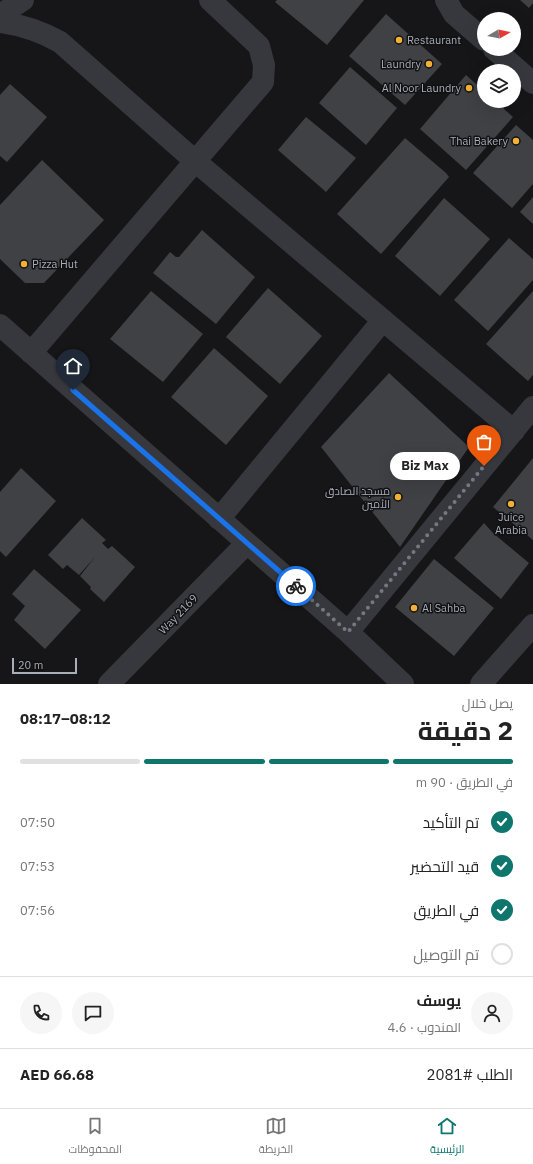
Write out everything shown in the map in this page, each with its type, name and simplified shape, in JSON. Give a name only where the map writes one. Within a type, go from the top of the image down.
[{"type":"street","points":[[0,14],[23,0]]},
{"type":"street","points":[[31,353],[262,82],[264,65],[259,46],[210,0]]},
{"type":"street","points":[[446,0],[454,14],[477,34]]},
{"type":"street","points":[[0,22],[23,26],[43,33],[60,42],[195,161],[514,431]]},
{"type":"street","points":[[502,56],[533,83]]},
{"type":"street","points":[[219,519],[383,320]]},
{"type":"street","points":[[0,325],[348,632],[403,684]]},
{"type":"street","points":[[348,632],[533,407]]},
{"type":"street","name":"Way 2169","points":[[109,684],[247,543]]},
{"type":"street","points":[[481,684],[533,625]]},
{"type":"building","points":[[277,0],[364,0],[327,45],[275,2]]},
{"type":"building","points":[[520,0],[533,0],[533,3],[529,8]]},
{"type":"building","points":[[386,14],[442,64],[405,105],[349,56]]},
{"type":"building","points":[[350,67],[397,108],[366,145],[319,103]]},
{"type":"building","points":[[466,75],[477,85],[477,108],[503,108],[513,117],[466,170],[420,129]]},
{"type":"building","points":[[10,84],[47,117],[7,162],[0,156],[0,95]]},
{"type":"building","points":[[306,117],[356,158],[326,192],[278,150]]},
{"type":"building","points":[[516,125],[533,140],[533,184],[512,208],[473,173]]},
{"type":"building","points":[[405,138],[449,177],[381,254],[337,214]]},
{"type":"building","points":[[42,160],[104,220],[44,283],[25,283],[0,259],[0,205]]},
{"type":"building","points":[[533,197],[533,224],[520,212]]},
{"type":"building","points":[[444,198],[490,239],[440,296],[395,256]]},
{"type":"building","points":[[202,230],[255,277],[216,324],[153,273],[170,252],[176,257],[179,257]]},
{"type":"building","points":[[509,238],[533,259],[533,280],[488,331],[454,300]]},
{"type":"building","points":[[268,288],[322,336],[280,384],[226,337]]},
{"type":"building","points":[[151,291],[203,334],[163,382],[110,339]]},
{"type":"building","points":[[533,291],[533,375],[528,381],[486,344]]},
{"type":"building","points":[[214,348],[268,396],[226,445],[171,397]]},
{"type":"building","name":"مسجد الصادق الأمين","points":[[389,373],[469,447],[400,547],[321,447]]},
{"type":"building","points":[[533,458],[533,540],[493,507]]},
{"type":"building","points":[[21,468],[56,501],[6,557],[0,551],[0,492]]},
{"type":"building","points":[[82,518],[106,540],[102,543],[108,549],[112,546],[135,567],[104,602],[90,589],[91,587],[80,576],[95,557],[79,575],[67,565],[63,569],[48,555]]},
{"type":"building","points":[[484,523],[493,533],[529,563],[501,599],[454,558]]},
{"type":"building","points":[[434,559],[494,608],[454,656],[395,607]]},
{"type":"building","points":[[34,569],[81,610],[45,649],[14,620],[25,606],[12,594]]},
{"type":"way so far","points":[[296,586],[348,632],[484,466]]},
{"type":"place","name":"Restaurant","points":[[399,40]]},
{"type":"place","name":"Laundry","points":[[429,64]]},
{"type":"place","name":"Al Noor Laundry","points":[[469,88]]},
{"type":"place","name":"Thai Bakery","points":[[516,141]]},
{"type":"place","name":"Pizza Hut","points":[[24,264]]},
{"type":"place","name":"Biz Max","points":[[484,466]]},
{"type":"place","name":"مسجد الصادق الأمين","points":[[398,497]]},
{"type":"place","name":"Juice Arabia","points":[[511,504]]},
{"type":"place","name":"Al Sahba","points":[[414,608]]},
{"type":"route","points":[[73,390],[296,586]]}]
